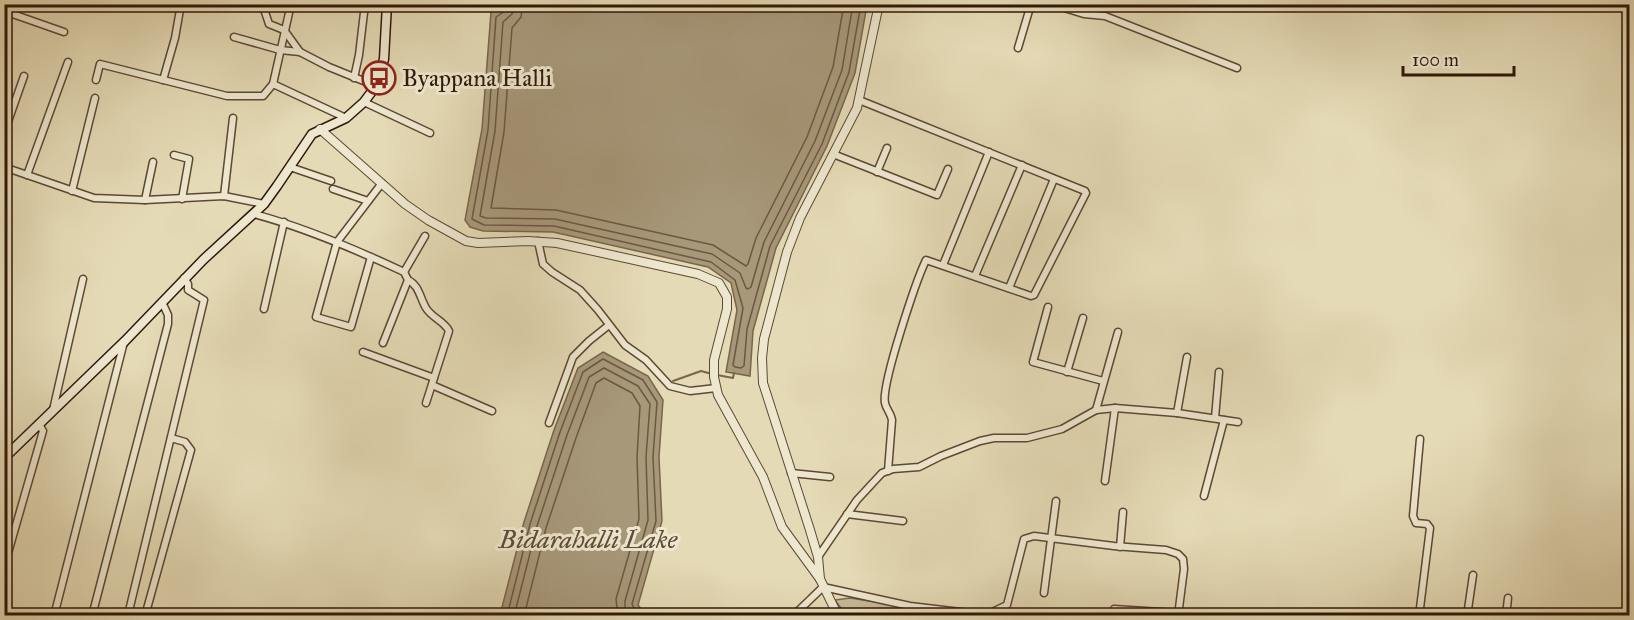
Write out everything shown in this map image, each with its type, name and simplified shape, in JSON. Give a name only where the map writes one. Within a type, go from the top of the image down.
[{"type":"main road","points":[[4,458],[125,341],[184,278],[264,204],[308,138],[320,129],[346,118],[364,102],[376,86],[385,53],[387,4]]},
{"type":"street","points":[[163,80],[175,38],[181,4]]},
{"type":"street","points":[[96,80],[100,64],[232,97],[263,96],[273,84],[291,4]]},
{"type":"street","points":[[354,78],[365,4]]},
{"type":"street","points":[[822,583],[818,557],[763,383],[762,348],[787,252],[800,218],[853,116],[859,99],[879,4]]},
{"type":"street","points":[[1018,48],[1031,4]]},
{"type":"street","points":[[1051,4],[1084,14],[1105,16],[1237,68]]},
{"type":"street","points":[[252,5],[264,9],[269,24],[284,30],[300,52]]},
{"type":"street","points":[[4,11],[64,32]]},
{"type":"street","points":[[234,37],[280,50],[300,52],[376,86]]},
{"type":"street","points":[[27,175],[68,62]]},
{"type":"street","points":[[4,133],[24,75]]},
{"type":"street","points":[[273,84],[346,118]]},
{"type":"street","points":[[72,191],[95,98]]},
{"type":"street","points":[[859,99],[1086,193],[1035,293],[1030,296],[928,260],[924,262],[888,372],[885,403],[891,412],[892,420],[888,471]]},
{"type":"street","points":[[364,102],[430,133]]},
{"type":"street","points":[[224,196],[233,118]]},
{"type":"street","points":[[320,129],[416,212],[466,241],[557,243],[699,274],[716,281],[726,292],[728,303],[714,360],[716,388],[724,409],[763,477],[782,527],[822,583],[838,615]]},
{"type":"street","points":[[877,172],[887,148]]},
{"type":"street","points":[[943,265],[989,152]]},
{"type":"street","points":[[833,154],[937,195],[948,168]]},
{"type":"street","points":[[174,155],[189,159],[182,199]]},
{"type":"street","points":[[146,200],[153,162]]},
{"type":"street","points":[[975,276],[1022,165]]},
{"type":"street","points":[[4,167],[94,198],[146,200],[224,196],[264,204]]},
{"type":"street","points":[[290,167],[330,182]]},
{"type":"street","points":[[1010,288],[1054,179]]},
{"type":"street","points":[[371,256],[351,327],[316,317],[338,242],[382,183]]},
{"type":"street","points":[[333,189],[368,201]]},
{"type":"street","points":[[254,214],[284,222],[371,256],[404,272],[408,280],[415,284],[426,308],[445,324],[449,331],[426,403]]},
{"type":"street","points":[[264,309],[284,222]]},
{"type":"street","points":[[404,272],[425,236]]},
{"type":"street","points":[[538,241],[543,264],[580,290],[625,345],[646,360],[670,386],[690,391],[716,388]]},
{"type":"street","points":[[128,615],[204,300],[188,290],[188,284],[184,278]]},
{"type":"street","points":[[53,410],[83,279]]},
{"type":"street","points":[[383,343],[408,280]]},
{"type":"street","points":[[92,615],[168,324],[168,315],[162,302]]},
{"type":"street","points":[[1048,307],[1033,359],[1035,364],[1103,381]]},
{"type":"street","points":[[1067,372],[1083,318]]},
{"type":"street","points":[[549,423],[573,357],[588,341],[609,325]]},
{"type":"street","points":[[1096,410],[1118,332]]},
{"type":"street","points":[[54,615],[125,341]]},
{"type":"street","points":[[363,352],[434,378]]},
{"type":"street","points":[[1177,413],[1187,357]]},
{"type":"street","points":[[1215,418],[1219,372]]},
{"type":"street","points":[[432,385],[492,411]]},
{"type":"street","points":[[818,557],[847,514],[876,480],[888,471],[919,467],[987,439],[1027,438],[1062,429],[1096,410],[1115,408],[1177,413],[1238,422]]},
{"type":"street","points":[[1106,481],[1115,408]]},
{"type":"street","points":[[1204,495],[1224,420]]},
{"type":"street","points":[[4,567],[43,430],[39,423]]},
{"type":"street","points":[[144,615],[191,450],[185,442],[171,438]]},
{"type":"street","points":[[1419,615],[1430,528],[1427,524],[1416,523],[1413,516],[1420,439]]},
{"type":"street","points":[[791,473],[830,477]]},
{"type":"street","points":[[1044,593],[1056,501]]},
{"type":"street","points":[[1120,547],[1124,512]]},
{"type":"street","points":[[847,514],[903,521]]},
{"type":"street","points":[[822,583],[910,606],[989,614],[1006,605],[1024,539],[1034,536],[1120,547],[1166,550],[1178,554],[1183,559],[1184,569],[1178,614],[1114,609]]},
{"type":"street","points":[[1467,615],[1473,575]]},
{"type":"street","points":[[793,615],[822,583]]},
{"type":"street","points":[[1506,615],[1508,598]]},
{"type":"shaded area","points":[[850,598],[960,615],[846,615],[835,600]]},
{"type":"water","points":[[506,4],[867,5],[855,73],[827,146],[776,248],[753,331],[750,376],[726,372],[737,310],[731,283],[708,267],[553,232],[483,231],[470,227],[465,220],[482,129],[491,12]]},
{"type":"water","name":"Bidarahalli Lake","points":[[603,352],[648,376],[663,400],[659,457],[662,521],[638,605],[646,615],[500,615],[524,522],[554,430],[578,368]]},
{"type":"waterway","points":[[673,381],[701,371],[712,374]]},
{"type":"waterway","points":[[717,375],[733,378],[734,373]]},
{"type":"place","name":"Byappana Halli","points":[[379,78]]}]
